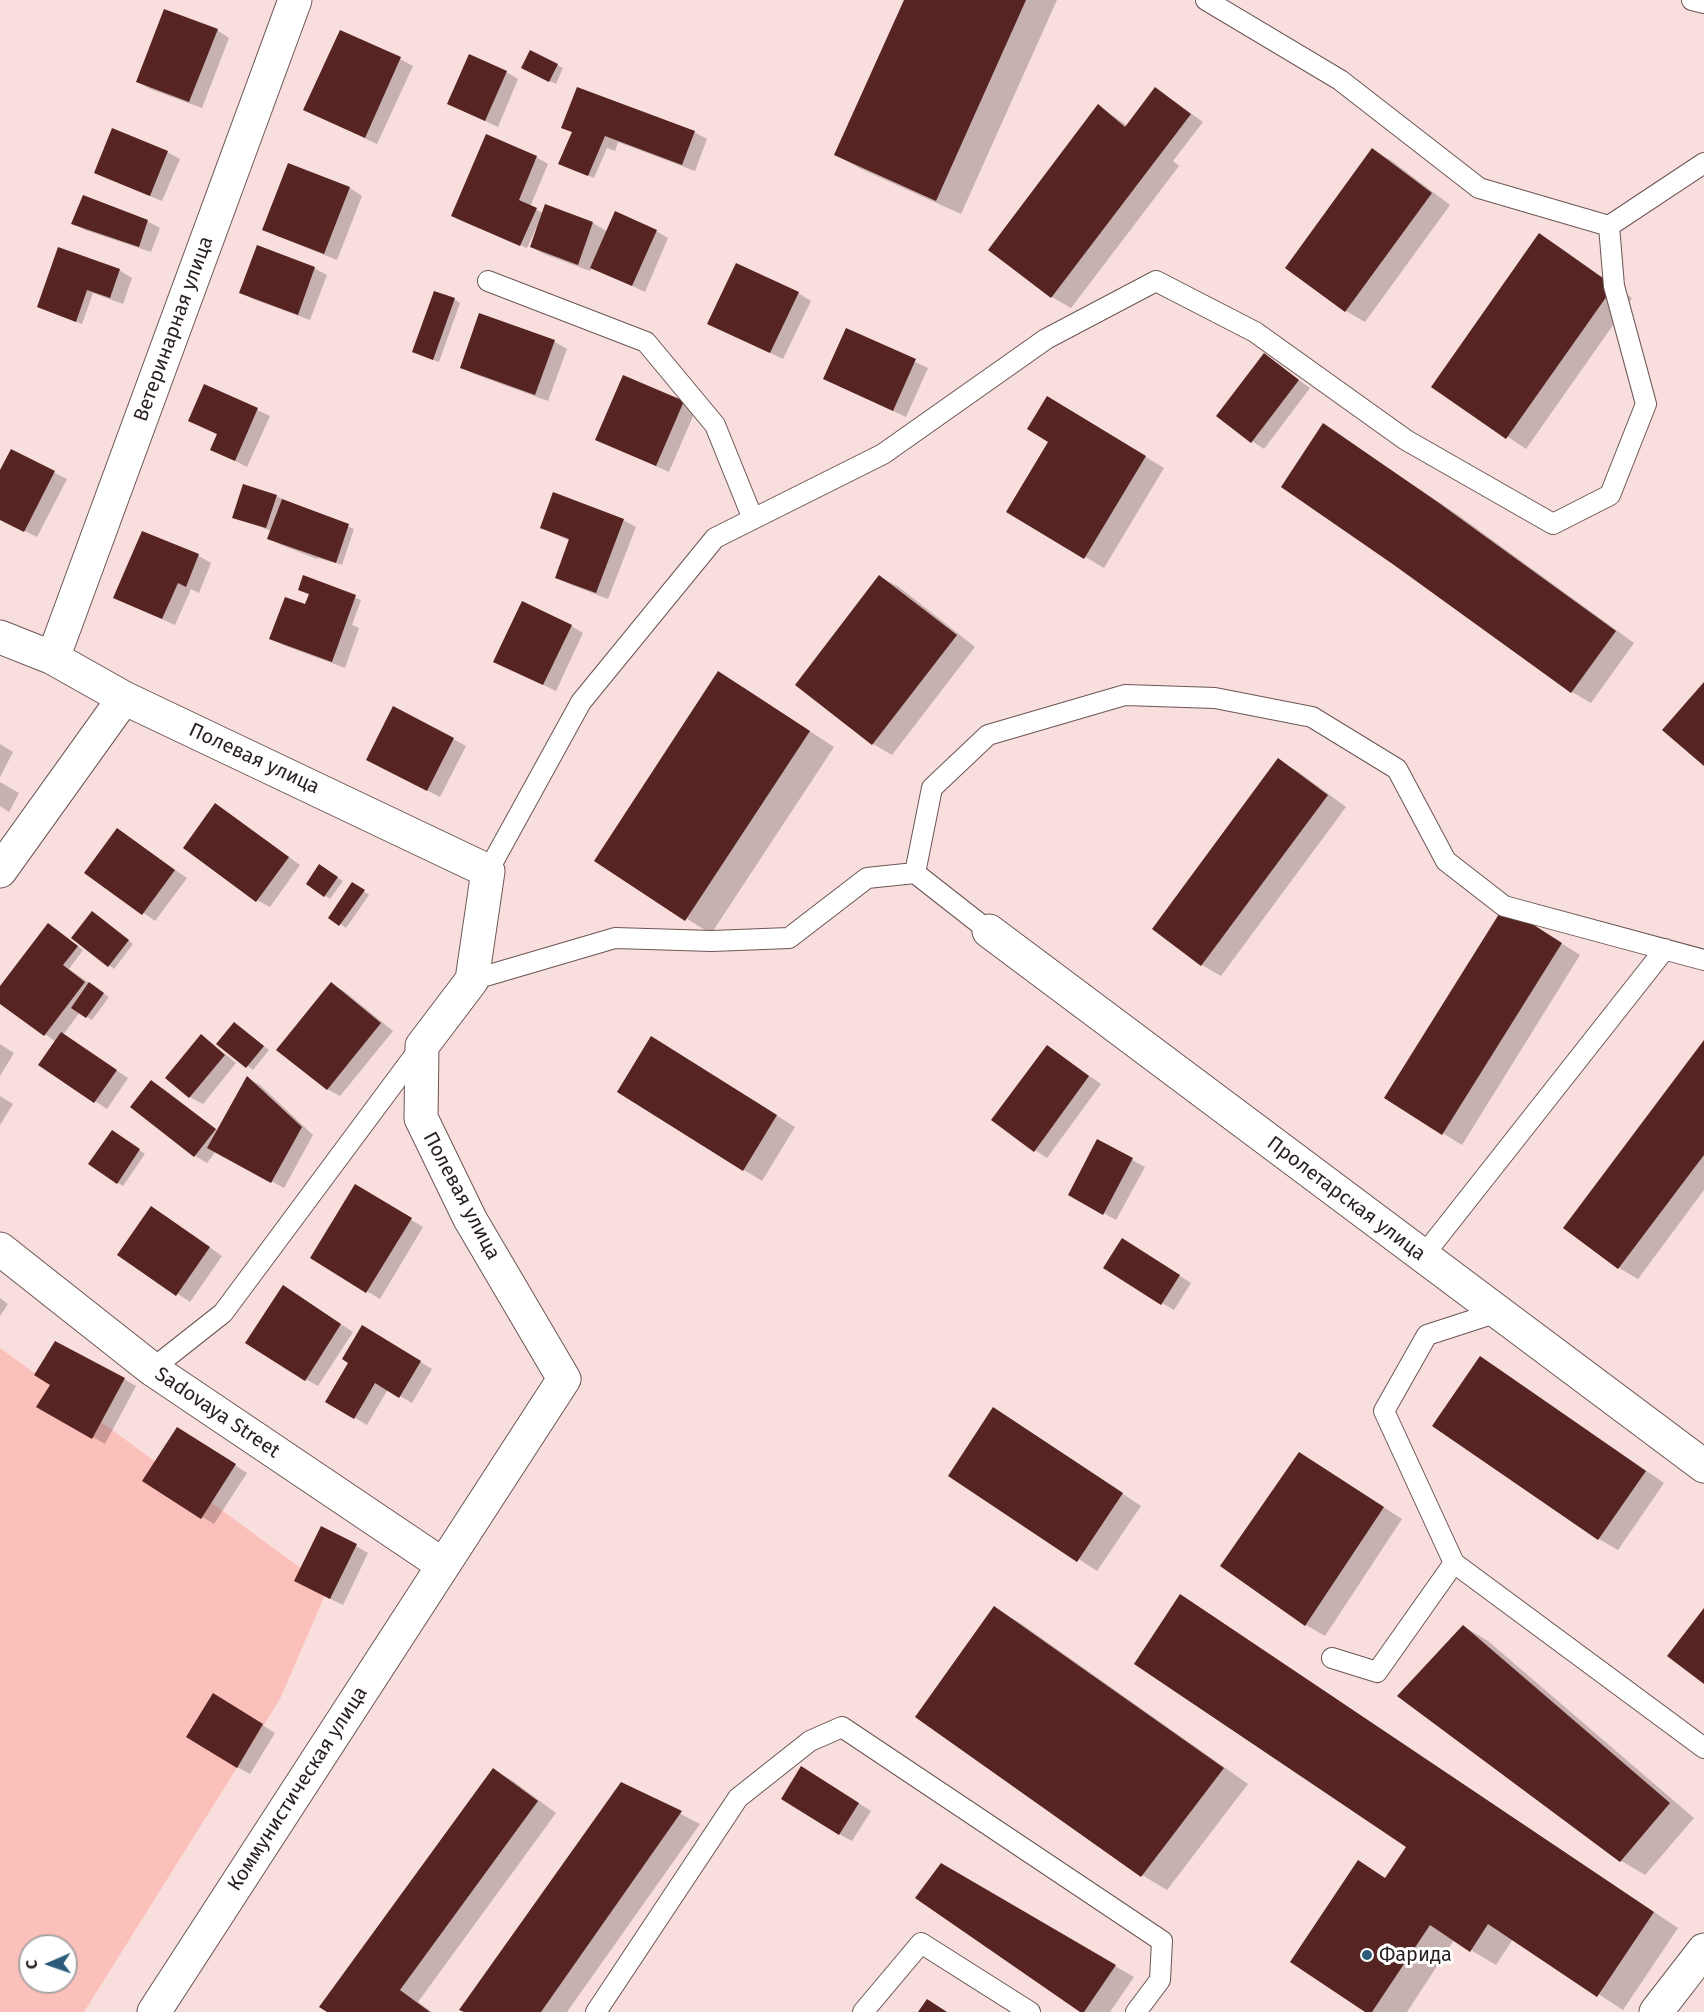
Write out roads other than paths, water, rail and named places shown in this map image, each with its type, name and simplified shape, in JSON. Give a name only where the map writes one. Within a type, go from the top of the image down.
[{"type":"street","name":"Ветеринарная улица","points":[[53,658],[294,0]]},
{"type":"street","name":"Полевая улица","points":[[0,637],[53,658],[124,698],[488,871]]},
{"type":"street","points":[[0,871],[124,698]]},
{"type":"street","points":[[422,1046],[472,980],[488,871]]},
{"type":"street","name":"Пролетарская улица","points":[[989,931],[1704,1466]]},
{"type":"street","name":"Полевая улица","points":[[422,1046],[421,1118],[470,1219],[564,1379],[443,1565]]},
{"type":"street","name":"Sadovaya Street","points":[[0,1249],[152,1369],[443,1565]]},
{"type":"street","name":"Коммунистическая улица","points":[[154,2012],[443,1565]]},
{"type":"street","points":[[1656,2012],[1704,1950]]},
{"type":"lane","points":[[1206,0],[1340,80],[1479,188],[1609,226],[1704,163]]},
{"type":"lane","points":[[1692,0],[1704,3]]},
{"type":"lane","points":[[488,871],[581,702],[715,538],[883,454],[1046,339],[1156,281],[1255,332],[1406,440],[1553,524],[1610,495],[1646,404],[1614,286],[1609,226]]},
{"type":"lane","points":[[488,281],[646,342],[715,425],[753,519]]},
{"type":"lane","points":[[915,873],[932,788],[988,735],[1125,695],[1215,698],[1312,717],[1397,769],[1446,861],[1504,906],[1704,960]]},
{"type":"lane","points":[[472,980],[615,938],[712,941],[789,938],[867,878],[915,873],[989,931]]},
{"type":"lane","points":[[1423,1256],[1665,949]]},
{"type":"lane","points":[[152,1369],[223,1313],[422,1046]]},
{"type":"lane","points":[[1498,1312],[1427,1335],[1384,1411],[1454,1563],[1704,1748]]},
{"type":"lane","points":[[1332,1658],[1377,1672],[1454,1563]]},
{"type":"lane","points":[[596,2012],[738,1798],[810,1741],[842,1727],[1162,1941],[1160,1980],[1136,2012]]},
{"type":"lane","points":[[862,2012],[921,1943],[1030,2012]]},
{"type":"place","name":"Фарида","points":[[1367,1955]]}]
